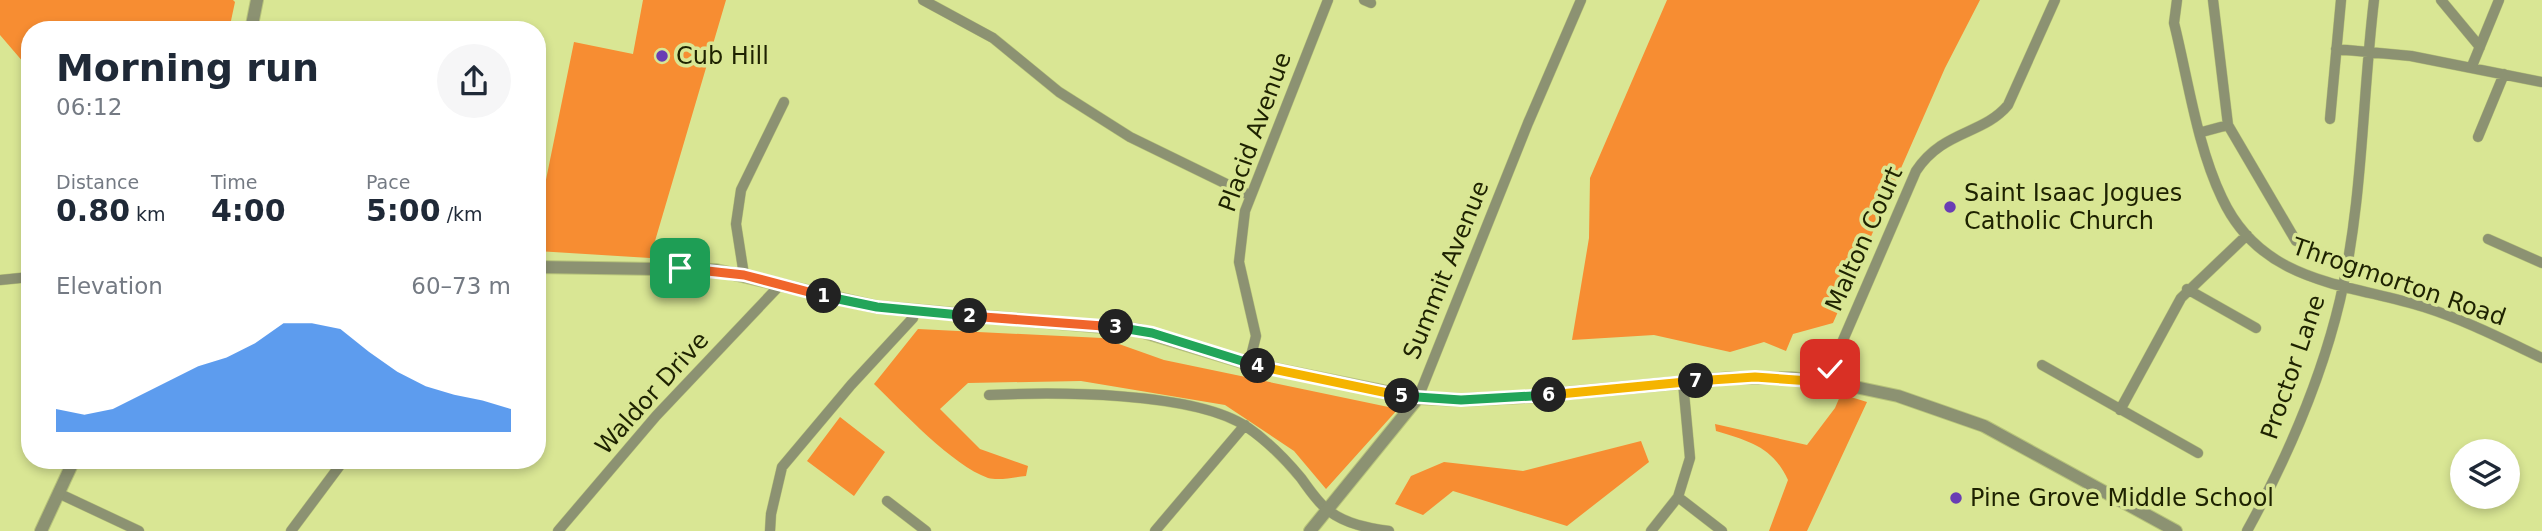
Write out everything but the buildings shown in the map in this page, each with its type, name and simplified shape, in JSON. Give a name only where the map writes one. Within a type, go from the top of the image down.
[{"type":"street","points":[[253,21],[257,0]]},
{"type":"street","name":"Placid Avenue","points":[[1249,364],[1256,336],[1245,302],[1239,262],[1249,195],[1328,0]]},
{"type":"street","name":"Summit Avenue","points":[[1311,531],[1418,398],[1528,123],[1581,0]]},
{"type":"street","name":"Malton Court","points":[[1825,382],[1916,171],[1938,145],[1998,114],[2008,105],[2055,0]]},
{"type":"street","name":"Throgmorton Road","points":[[2177,0],[2174,23],[2222,200],[2247,235],[2286,268],[2310,278],[2426,308],[2542,358]]},
{"type":"street","points":[[2213,0],[2228,125],[2295,241]]},
{"type":"street","points":[[2330,119],[2341,0]]},
{"type":"street","name":"Proctor Lane","points":[[2247,531],[2270,489],[2315,382],[2343,286],[2357,200],[2374,0]]},
{"type":"street","points":[[2441,0],[2480,47]]},
{"type":"street","points":[[2472,66],[2499,0]]},
{"type":"street","points":[[927,1],[993,38],[1059,92],[1130,137],[1249,195]]},
{"type":"street","points":[[2336,49],[2369,51],[2472,66],[2542,82]]},
{"type":"street","points":[[2478,137],[2504,74]]},
{"type":"street","points":[[744,275],[736,224],[741,190],[783,102]]},
{"type":"street","points":[[2202,132],[2228,125]]},
{"type":"street","points":[[2120,410],[2187,289],[2247,235]]},
{"type":"street","points":[[2488,239],[2542,263]]},
{"type":"street","points":[[546,267],[680,268],[744,275],[864,305],[914,312],[1137,330],[1249,364],[1418,398],[1511,398],[1755,377],[1825,382],[1898,396],[1984,426],[2176,531]]},
{"type":"street","points":[[0,280],[21,278]]},
{"type":"street","name":"Waldor Drive","points":[[558,531],[656,416],[780,285]]},
{"type":"street","points":[[2187,289],[2256,328]]},
{"type":"street","points":[[770,531],[771,514],[782,467],[851,385],[913,318],[914,312]]},
{"type":"street","points":[[2042,365],[2198,453]]},
{"type":"street","points":[[1651,531],[1678,497],[1690,458],[1683,382]]},
{"type":"street","points":[[989,395],[1050,393],[1130,398],[1195,408],[1245,425],[1296,472],[1328,511],[1362,527],[1389,531]]},
{"type":"street","points":[[1155,531],[1245,425]]},
{"type":"street","points":[[41,531],[70,469]]},
{"type":"street","points":[[291,531],[337,469]]},
{"type":"street","points":[[58,493],[139,531]]},
{"type":"street","points":[[1678,497],[1722,531]]},
{"type":"street","points":[[887,501],[926,531]]},
{"type":"shaded area","points":[[0,0],[235,2],[231,21],[21,21],[21,60],[0,35]]},
{"type":"shaded area","points":[[643,0],[726,0],[650,258],[546,252],[546,180],[574,42],[633,54]]},
{"type":"shaded area","points":[[1667,0],[1980,0],[1945,68],[1833,323],[1793,334],[1786,351],[1764,342],[1730,352],[1654,335],[1572,340],[1589,238],[1590,178]]},
{"type":"shaded area","points":[[918,329],[1102,338],[1164,360],[1398,409],[1326,489],[1294,451],[1225,405],[1081,381],[968,383],[940,409],[980,449],[1028,466],[1026,476],[992,479],[959,462],[944,450],[874,384]]},
{"type":"shaded area","points":[[1841,394],[1867,402],[1807,531],[1769,531],[1788,480],[1767,453],[1749,442],[1716,431],[1715,424],[1807,445],[1835,408]]},
{"type":"shaded area","points":[[840,417],[885,452],[854,496],[807,461]]},
{"type":"shaded area","points":[[1641,441],[1649,462],[1567,526],[1453,491],[1423,515],[1395,504],[1411,476],[1444,462],[1523,471]]},
{"type":"place","name":"Cub Hill","points":[[662,56]]},
{"type":"place","name":"Saint Isaac Jogues Catholic Church","points":[[1950,207]]},
{"type":"place","name":"Pine Grove Middle School","points":[[1956,498]]},
{"type":"route","points":[[680,268],[744,275],[877,307],[1137,330],[1249,364],[1367,390],[1418,398],[1478,400],[1731,378],[1774,377],[1825,382],[1830,369]]}]
